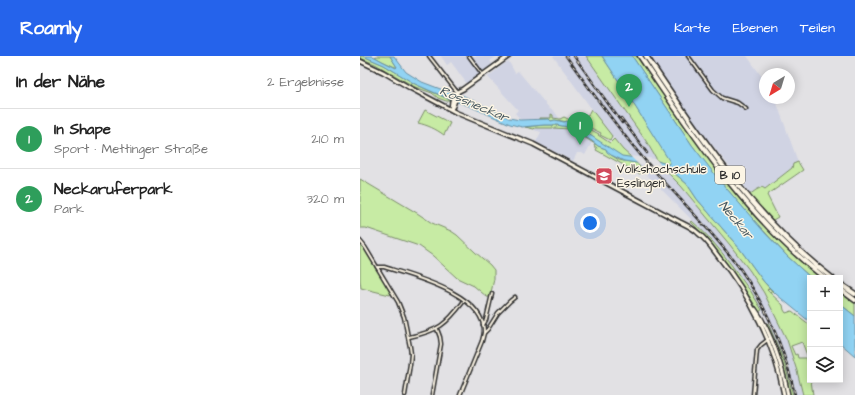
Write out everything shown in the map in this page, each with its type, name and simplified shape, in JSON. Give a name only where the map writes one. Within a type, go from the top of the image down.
[{"type":"highway","name":"B 10","points":[[640,56],[695,136],[737,191],[772,231],[799,257],[821,275]]},
{"type":"highway","name":"B 10","points":[[646,56],[698,134],[744,193],[771,224],[828,275]]},
{"type":"highway","points":[[843,286],[855,294]]},
{"type":"highway","points":[[843,291],[855,300]]},
{"type":"main road","points":[[451,109],[456,93],[507,57]]},
{"type":"main road","points":[[360,61],[457,113],[536,145],[693,229],[722,260],[760,317],[785,381],[788,395]]},
{"type":"main road","points":[[442,105],[453,102]]},
{"type":"main road","points":[[769,339],[784,395]]},
{"type":"street","points":[[429,56],[456,93]]},
{"type":"street","points":[[469,56],[483,75]]},
{"type":"street","points":[[688,56],[713,90],[722,98],[738,103],[746,110]]},
{"type":"street","points":[[360,241],[378,267],[401,309],[411,349],[411,359],[405,395]]},
{"type":"street","points":[[378,267],[384,267],[430,282],[451,291],[478,314],[483,325],[484,333],[460,395]]},
{"type":"street","points":[[483,325],[486,320],[492,294]]},
{"type":"street","points":[[484,333],[498,312],[516,297]]},
{"type":"street","points":[[408,337],[437,329],[451,318],[464,301]]},
{"type":"street","points":[[432,395],[441,346],[441,339],[437,329]]},
{"type":"street","points":[[752,395],[757,350],[769,339]]},
{"type":"shaded area","points":[[441,56],[497,56],[490,61],[493,65],[467,84],[451,62],[447,65]]},
{"type":"shaded area","points":[[553,56],[586,56],[646,141],[656,160],[681,186],[750,271],[764,293],[782,329],[793,356],[803,395],[793,395],[784,361],[767,319],[750,290],[729,262],[700,228],[642,170],[629,154],[623,150]]},
{"type":"shaded area","points":[[649,56],[747,56],[759,73],[759,104],[777,104],[798,162],[765,189],[756,190],[751,194],[700,129]]},
{"type":"shaded area","points":[[509,62],[515,73],[518,71],[560,119],[553,118],[551,115],[551,118],[521,120],[515,113],[518,110],[488,77],[504,64]]},
{"type":"shaded area","points":[[544,127],[570,129],[592,142],[585,155],[582,153],[577,153],[573,161],[536,142],[541,132],[534,130],[535,128]]},
{"type":"green space","points":[[360,56],[384,65],[415,84],[450,100],[446,101],[438,98],[432,93],[415,87],[375,64],[360,58]]},
{"type":"green space","points":[[390,56],[397,67],[375,57]]},
{"type":"green space","points":[[586,56],[602,56],[671,162],[670,164],[656,159],[646,141]]},
{"type":"green space","points":[[632,56],[637,56],[704,153],[740,199],[779,242],[817,275],[808,275],[787,256],[714,174],[692,145]]},
{"type":"green space","points":[[591,109],[612,136],[610,140],[600,135],[601,133],[583,124]]},
{"type":"green space","points":[[425,110],[450,123],[444,135],[418,123]]},
{"type":"green space","points":[[551,114],[553,115],[553,118],[560,119],[564,117],[580,125],[581,124],[599,134],[598,135],[610,143],[614,139],[631,157],[620,156],[573,124],[553,120],[551,121],[549,119],[540,119],[551,118]]},
{"type":"green space","points":[[557,125],[573,128],[598,146],[606,149],[611,155],[619,160],[637,163],[642,170],[640,174],[596,150],[597,148],[594,146],[595,144],[570,129],[534,129],[525,127]]},
{"type":"green space","points":[[798,162],[803,170],[767,195],[778,217],[773,220],[749,195],[762,187],[765,189],[792,168],[793,164]]},
{"type":"green space","points":[[666,171],[670,173],[672,171],[687,184],[697,199],[740,249],[773,292],[772,293],[768,289],[767,290],[783,305],[786,313],[792,311],[807,323],[807,355],[802,342],[791,346],[798,358],[806,358],[807,383],[811,383],[813,395],[803,395],[787,340],[764,293],[750,271],[730,245],[681,186]]},
{"type":"green space","points":[[360,179],[432,223],[457,235],[494,270],[494,279],[490,297],[487,297],[474,286],[457,278],[433,256],[419,246],[366,228],[360,228]]},
{"type":"green space","points":[[692,221],[708,236],[722,253],[750,290],[762,310],[759,312],[727,264],[710,242],[691,222]]},
{"type":"green space","points":[[360,243],[364,247],[391,292],[390,295],[361,288]]},
{"type":"green space","points":[[843,295],[855,303],[855,316],[843,306]]},
{"type":"green space","points":[[768,323],[784,361],[793,395],[789,395],[766,325]]},
{"type":"water","points":[[363,56],[375,57],[396,68],[397,67],[390,56],[394,56],[406,72],[422,82],[451,93],[464,96],[509,118],[520,120],[549,119],[551,121],[567,121],[622,156],[670,164],[602,56],[632,56],[692,145],[720,181],[766,234],[808,275],[807,320],[764,282],[740,249],[697,199],[687,184],[672,171],[662,167],[624,161],[611,155],[606,149],[598,146],[573,128],[557,125],[522,127],[510,124],[415,84],[384,65]]},
{"type":"water","points":[[843,306],[855,316],[855,356],[843,346]]},
{"type":"pier","points":[[630,156],[656,159],[665,170],[639,165]]},
{"type":"railway","points":[[566,56],[603,108],[633,146],[718,241],[741,270],[759,299],[774,330],[786,362],[795,395]]},
{"type":"railway","points":[[574,56],[622,123]]},
{"type":"railway","points":[[621,118],[647,153]]},
{"type":"place","name":"Neckaruferpark","points":[[629,107]]},
{"type":"place","name":"In Shape","points":[[580,145]]},
{"type":"place","name":"Volkshochschule Esslingen","points":[[604,176]]},
{"type":"water label","name":"Rossneckar","points":[[474,104]]},
{"type":"water label","name":"Neckar","points":[[736,220]]}]
